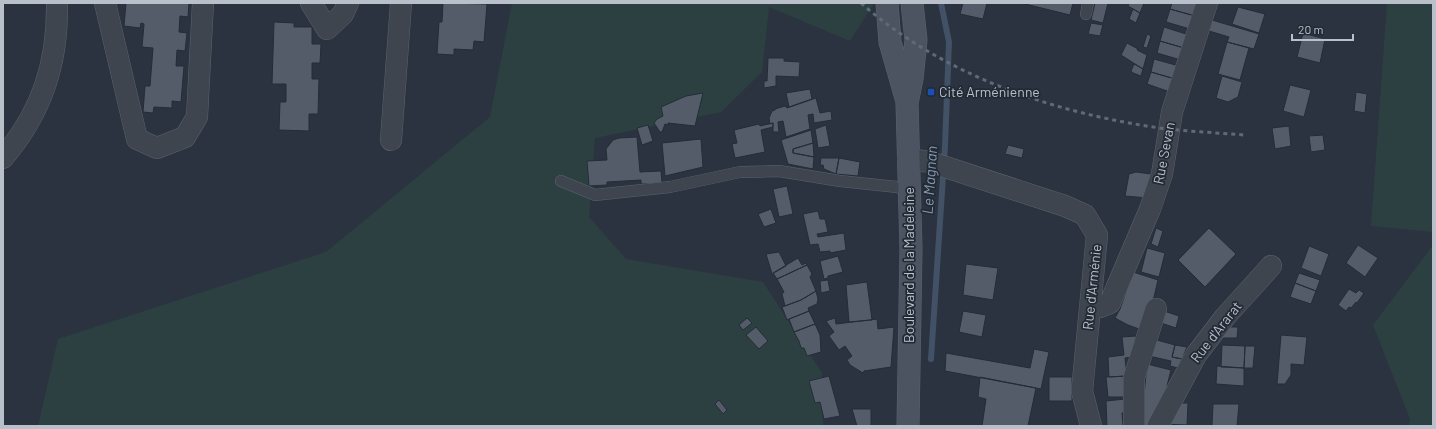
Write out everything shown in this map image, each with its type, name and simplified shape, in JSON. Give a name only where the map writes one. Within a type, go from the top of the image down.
[{"type":"street","points":[[3,158],[14,145],[34,113],[47,81],[53,60],[57,35],[57,3]]},
{"type":"street","points":[[105,3],[137,139],[157,148],[185,137],[198,117],[202,3]]},
{"type":"street","points":[[311,3],[327,29],[343,14],[348,3]]},
{"type":"street","points":[[391,140],[401,3]]},
{"type":"street","name":"Boulevard de la Madeleine","points":[[888,3],[890,42],[907,103]]},
{"type":"street","name":"Boulevard de la Madeleine","points":[[908,426],[911,249],[907,103],[912,79],[916,40],[912,3]]},
{"type":"street","name":"Rue Sevan","points":[[1091,306],[1100,307],[1110,303],[1150,209],[1162,174],[1172,112],[1207,3]]},
{"type":"street","name":"Rue d'Arménie","points":[[908,159],[930,162],[962,172],[1065,206],[1085,215],[1097,235],[1082,391],[1091,426]]},
{"type":"street","name":"Rue d'Ararat","points":[[1158,426],[1196,355],[1225,317],[1271,266]]},
{"type":"street","points":[[1134,426],[1134,378],[1156,309]]},
{"type":"lane","points":[[561,181],[595,195],[670,187],[740,172],[779,171],[840,181],[897,187],[909,191]]},
{"type":"shaded area","points":[[512,3],[874,3],[850,41],[769,7],[762,72],[721,112],[595,138],[589,217],[626,259],[763,282],[822,373],[823,426],[38,426],[58,339],[326,252],[490,117]]},
{"type":"shaded area","points":[[1387,3],[1433,3],[1433,232],[1371,226]]},
{"type":"shaded area","points":[[1433,245],[1433,426],[1409,426],[1410,419],[1373,325]]},
{"type":"building","points":[[126,3],[189,3],[188,17],[180,16],[179,32],[187,33],[185,51],[177,50],[176,66],[184,66],[181,102],[172,101],[172,108],[154,107],[153,113],[143,112],[145,86],[150,86],[153,48],[142,47],[144,24],[141,23],[140,28],[124,26]]},
{"type":"building","points":[[443,3],[487,4],[484,42],[474,41],[473,50],[454,49],[454,55],[437,54],[439,22],[442,22]]},
{"type":"building","points":[[963,3],[987,3],[983,19],[960,14]]},
{"type":"building","points":[[1021,3],[1073,3],[1070,15]]},
{"type":"building","points":[[1095,3],[1108,3],[1103,23],[1091,20]]},
{"type":"building","points":[[1129,3],[1144,3],[1140,13],[1128,6]]},
{"type":"building","points":[[1172,3],[1198,3],[1195,16],[1170,9]]},
{"type":"building","points":[[1238,7],[1265,14],[1259,33],[1232,24]]},
{"type":"building","points":[[1133,9],[1140,13],[1136,23],[1129,19]]},
{"type":"building","points":[[1170,9],[1195,16],[1190,29],[1166,22]]},
{"type":"building","points":[[1212,20],[1259,34],[1254,49],[1227,42],[1229,37],[1209,31]]},
{"type":"building","points":[[274,22],[294,23],[294,27],[312,27],[312,44],[321,44],[320,63],[312,63],[312,79],[319,79],[318,114],[309,114],[309,131],[279,130],[280,102],[286,102],[286,84],[272,84]]},
{"type":"building","points":[[1091,23],[1103,25],[1100,36],[1088,34]]},
{"type":"building","points":[[1164,27],[1189,35],[1184,48],[1160,41]]},
{"type":"building","points":[[1303,33],[1325,39],[1320,63],[1297,57]]},
{"type":"building","points":[[1147,34],[1151,36],[1147,48],[1143,47]]},
{"type":"building","points":[[1160,41],[1184,48],[1181,60],[1157,53]]},
{"type":"building","points":[[1227,42],[1249,48],[1240,80],[1218,74]]},
{"type":"building","points":[[1127,43],[1147,55],[1143,69],[1121,55]]},
{"type":"building","points":[[768,58],[784,58],[784,61],[800,62],[799,77],[776,76],[776,86],[764,88],[764,81],[767,81]]},
{"type":"building","points":[[1154,59],[1179,66],[1175,79],[1151,72]]},
{"type":"building","points":[[1134,64],[1143,69],[1141,76],[1131,71]]},
{"type":"building","points":[[1151,72],[1175,79],[1170,92],[1147,84]]},
{"type":"building","points":[[1222,76],[1242,82],[1238,97],[1228,102],[1216,98]]},
{"type":"building","points":[[1290,85],[1311,90],[1304,117],[1283,111]]},
{"type":"building","points":[[810,89],[812,99],[789,107],[786,93]]},
{"type":"building","points":[[1356,92],[1367,94],[1365,113],[1354,111]]},
{"type":"building","points":[[703,93],[695,126],[668,123],[668,125],[665,124],[662,132],[660,132],[654,123],[657,119],[663,116],[661,107],[686,96]]},
{"type":"building","points":[[816,98],[820,113],[831,111],[832,120],[814,123],[813,114],[808,115],[810,129],[786,137],[783,121],[778,122],[779,132],[773,132],[773,123],[770,124],[769,118],[772,111],[785,106],[787,108]]},
{"type":"building","points":[[773,123],[773,127],[761,130],[765,152],[735,158],[732,144],[737,143],[734,130],[759,124],[760,126]]},
{"type":"building","points":[[648,125],[653,141],[642,145],[637,128]]},
{"type":"building","points":[[826,125],[830,146],[818,148],[815,129]]},
{"type":"building","points":[[1289,126],[1291,146],[1275,149],[1272,128]]},
{"type":"building","points":[[811,130],[813,143],[793,149],[793,153],[814,157],[813,169],[788,164],[781,140]]},
{"type":"building","points":[[1323,135],[1325,150],[1311,152],[1309,136]]},
{"type":"building","points":[[637,137],[640,172],[661,171],[662,183],[641,184],[641,180],[607,182],[607,185],[589,186],[587,161],[607,160],[606,149],[613,140],[619,138]]},
{"type":"building","points":[[701,139],[703,167],[665,176],[662,143]]},
{"type":"building","points":[[813,143],[814,157],[793,153],[793,149]]},
{"type":"building","points":[[1008,145],[1024,149],[1022,158],[1005,154]]},
{"type":"building","points":[[821,158],[839,158],[836,174],[824,169],[823,165],[820,165]]},
{"type":"building","points":[[839,158],[860,162],[858,176],[836,174]]},
{"type":"building","points":[[1136,172],[1151,174],[1148,198],[1125,196],[1129,174]]},
{"type":"building","points":[[787,186],[793,214],[779,217],[773,189]]},
{"type":"building","points":[[771,209],[776,223],[764,227],[758,214]]},
{"type":"building","points":[[818,211],[820,219],[825,219],[828,232],[817,234],[818,237],[844,233],[846,250],[830,253],[830,251],[820,252],[818,244],[810,245],[803,214]]},
{"type":"building","points":[[1156,228],[1163,231],[1158,247],[1151,244]]},
{"type":"building","points":[[1209,228],[1236,254],[1205,287],[1178,260]]},
{"type":"building","points":[[1358,245],[1378,258],[1365,277],[1346,263]]},
{"type":"building","points":[[1309,246],[1329,254],[1321,276],[1301,268]]},
{"type":"building","points":[[1147,248],[1165,253],[1159,277],[1141,272]]},
{"type":"building","points":[[779,252],[786,266],[772,274],[766,254]]},
{"type":"building","points":[[838,256],[843,272],[828,276],[828,278],[824,279],[820,261]]},
{"type":"building","points":[[798,258],[802,265],[806,263],[807,265],[777,279],[773,273]]},
{"type":"building","points":[[966,264],[998,268],[993,300],[963,295]]},
{"type":"building","points":[[807,265],[812,274],[810,277],[816,291],[801,300],[785,306],[782,294],[784,292],[777,279]]},
{"type":"building","points":[[1133,272],[1158,280],[1154,297],[1139,329],[1115,318],[1120,309]]},
{"type":"building","points":[[1299,273],[1320,280],[1316,291],[1295,283]]},
{"type":"building","points":[[828,280],[830,291],[821,293],[820,281]]},
{"type":"building","points":[[867,282],[872,320],[849,322],[846,285]]},
{"type":"building","points":[[1295,283],[1316,291],[1311,304],[1290,297]]},
{"type":"building","points":[[1349,289],[1356,293],[1359,290],[1364,293],[1357,303],[1356,302],[1351,308],[1349,307],[1346,311],[1338,305]]},
{"type":"building","points":[[816,291],[818,299],[817,304],[808,308],[809,311],[787,320],[782,307],[801,300]]},
{"type":"building","points":[[1161,310],[1179,316],[1176,328],[1158,322]]},
{"type":"building","points":[[809,311],[815,324],[794,332],[789,319]]},
{"type":"building","points":[[963,311],[986,315],[982,337],[959,332]]},
{"type":"building","points":[[747,318],[752,323],[743,330],[739,325]]},
{"type":"building","points":[[835,318],[836,324],[877,319],[878,329],[894,327],[891,367],[864,371],[863,373],[850,365],[847,360],[852,356],[845,346],[839,350],[829,336],[834,332],[826,321]]},
{"type":"building","points":[[815,324],[820,335],[821,352],[807,356],[804,348],[801,348],[794,332]]},
{"type":"building","points":[[756,327],[768,341],[759,349],[746,335]]},
{"type":"building","points":[[1222,327],[1238,327],[1237,338],[1222,338]]},
{"type":"building","points":[[1281,335],[1307,337],[1304,365],[1291,364],[1291,375],[1285,384],[1277,384]]},
{"type":"building","points":[[1136,336],[1132,357],[1125,358],[1127,376],[1109,377],[1108,357],[1124,355],[1122,337]]},
{"type":"building","points":[[1153,339],[1175,345],[1172,357],[1182,359],[1178,368],[1170,366],[1171,361],[1149,356]]},
{"type":"building","points":[[1175,345],[1187,347],[1182,359],[1172,357]]},
{"type":"building","points":[[1222,345],[1245,346],[1244,368],[1221,367]]},
{"type":"building","points":[[1245,346],[1255,346],[1253,368],[1244,368]]},
{"type":"building","points":[[1034,349],[1049,352],[1041,389],[945,371],[946,353],[1030,368]]},
{"type":"building","points":[[1147,364],[1171,370],[1167,386],[1169,387],[1151,426],[1141,426]]},
{"type":"building","points":[[1217,366],[1244,368],[1244,386],[1216,384]]},
{"type":"building","points":[[829,376],[840,416],[824,419],[820,402],[815,403],[809,381]]},
{"type":"building","points":[[1127,376],[1125,397],[1108,397],[1106,377]]},
{"type":"building","points":[[980,377],[1036,388],[1028,426],[982,426],[986,399],[978,397]]},
{"type":"building","points":[[1049,377],[1072,377],[1072,401],[1049,401]]},
{"type":"building","points":[[1125,399],[1125,412],[1122,413],[1123,426],[1107,426],[1106,401]]},
{"type":"building","points":[[719,400],[727,410],[723,414],[715,404]]},
{"type":"building","points":[[1173,403],[1188,403],[1187,425],[1163,424]]},
{"type":"building","points":[[1213,404],[1239,404],[1237,426],[1212,426]]},
{"type":"building","points":[[852,409],[871,409],[871,426],[857,426]]},
{"type":"waterway","name":"Le Magnan","points":[[931,359],[945,146],[949,42],[941,3]]},
{"type":"railway","points":[[861,3],[891,27],[922,48],[955,66],[1025,96],[1098,117],[1135,124],[1176,130],[1244,135]]},
{"type":"place","name":"Cité Arménienne","points":[[931,92]]}]
